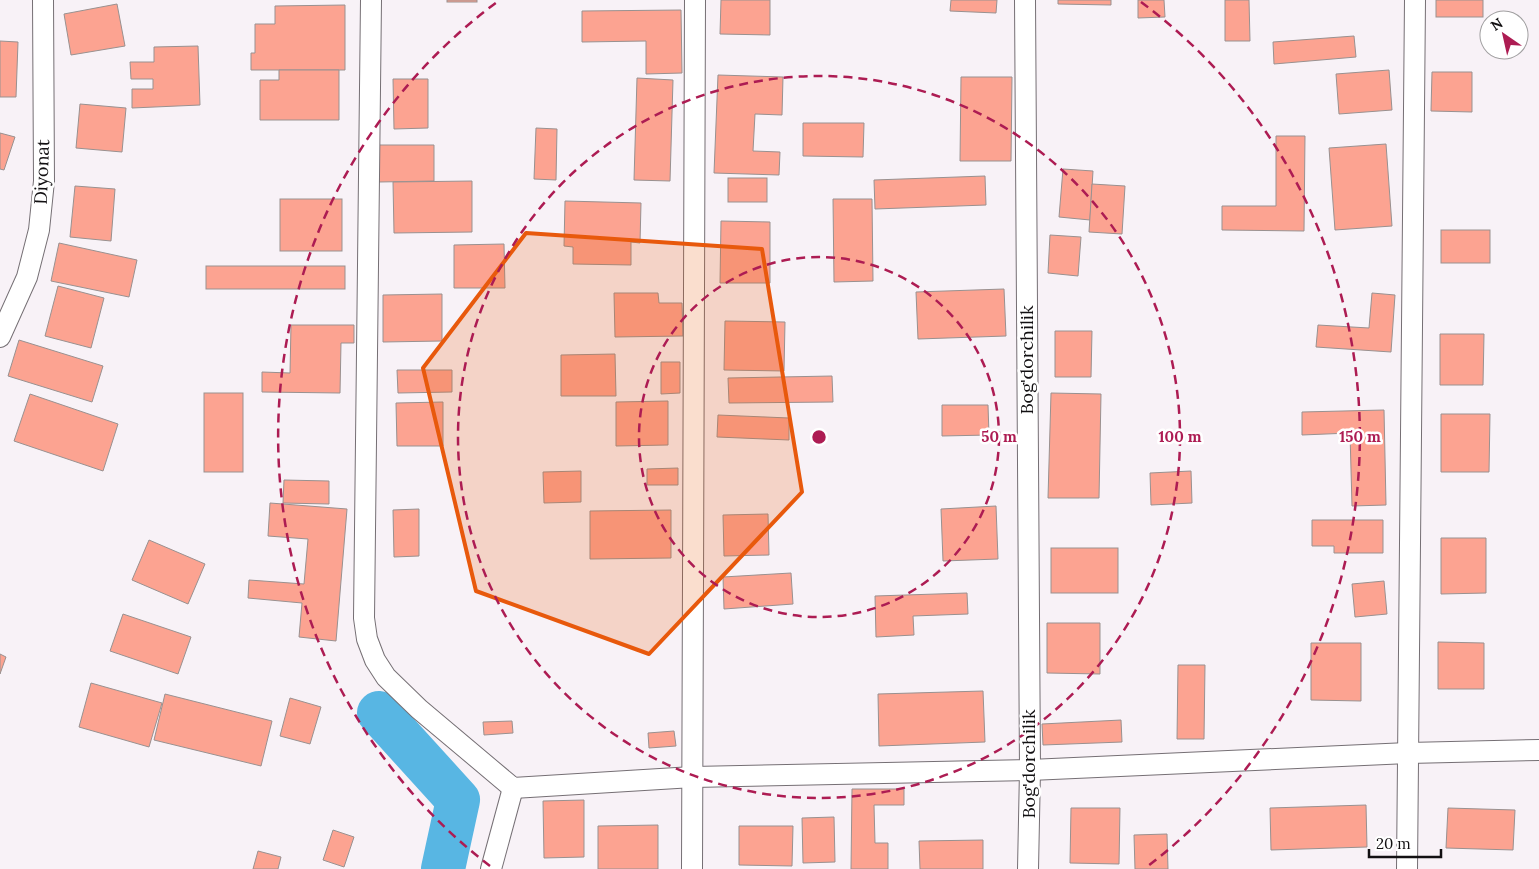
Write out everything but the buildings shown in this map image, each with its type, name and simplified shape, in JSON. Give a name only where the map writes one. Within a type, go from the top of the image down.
[{"type":"street","name":"Diyonat","points":[[0,337],[27,277],[38,230],[44,181],[43,0]]},
{"type":"street","points":[[371,0],[364,618],[367,639],[374,660],[386,677],[419,709],[513,788],[693,777],[1030,770],[1408,753],[1539,750]]},
{"type":"street","points":[[692,869],[694,0]]},
{"type":"street","name":"Bog'dorchilik","points":[[1025,0],[1030,770],[1028,869]]},
{"type":"street","points":[[1407,869],[1415,0]]},
{"type":"street","points":[[491,869],[513,788]]},
{"type":"highlighted area","points":[[526,233],[762,249],[802,492],[649,654],[476,591],[423,368]]},
{"type":"waterway","points":[[379,713],[458,800],[443,869]]}]
